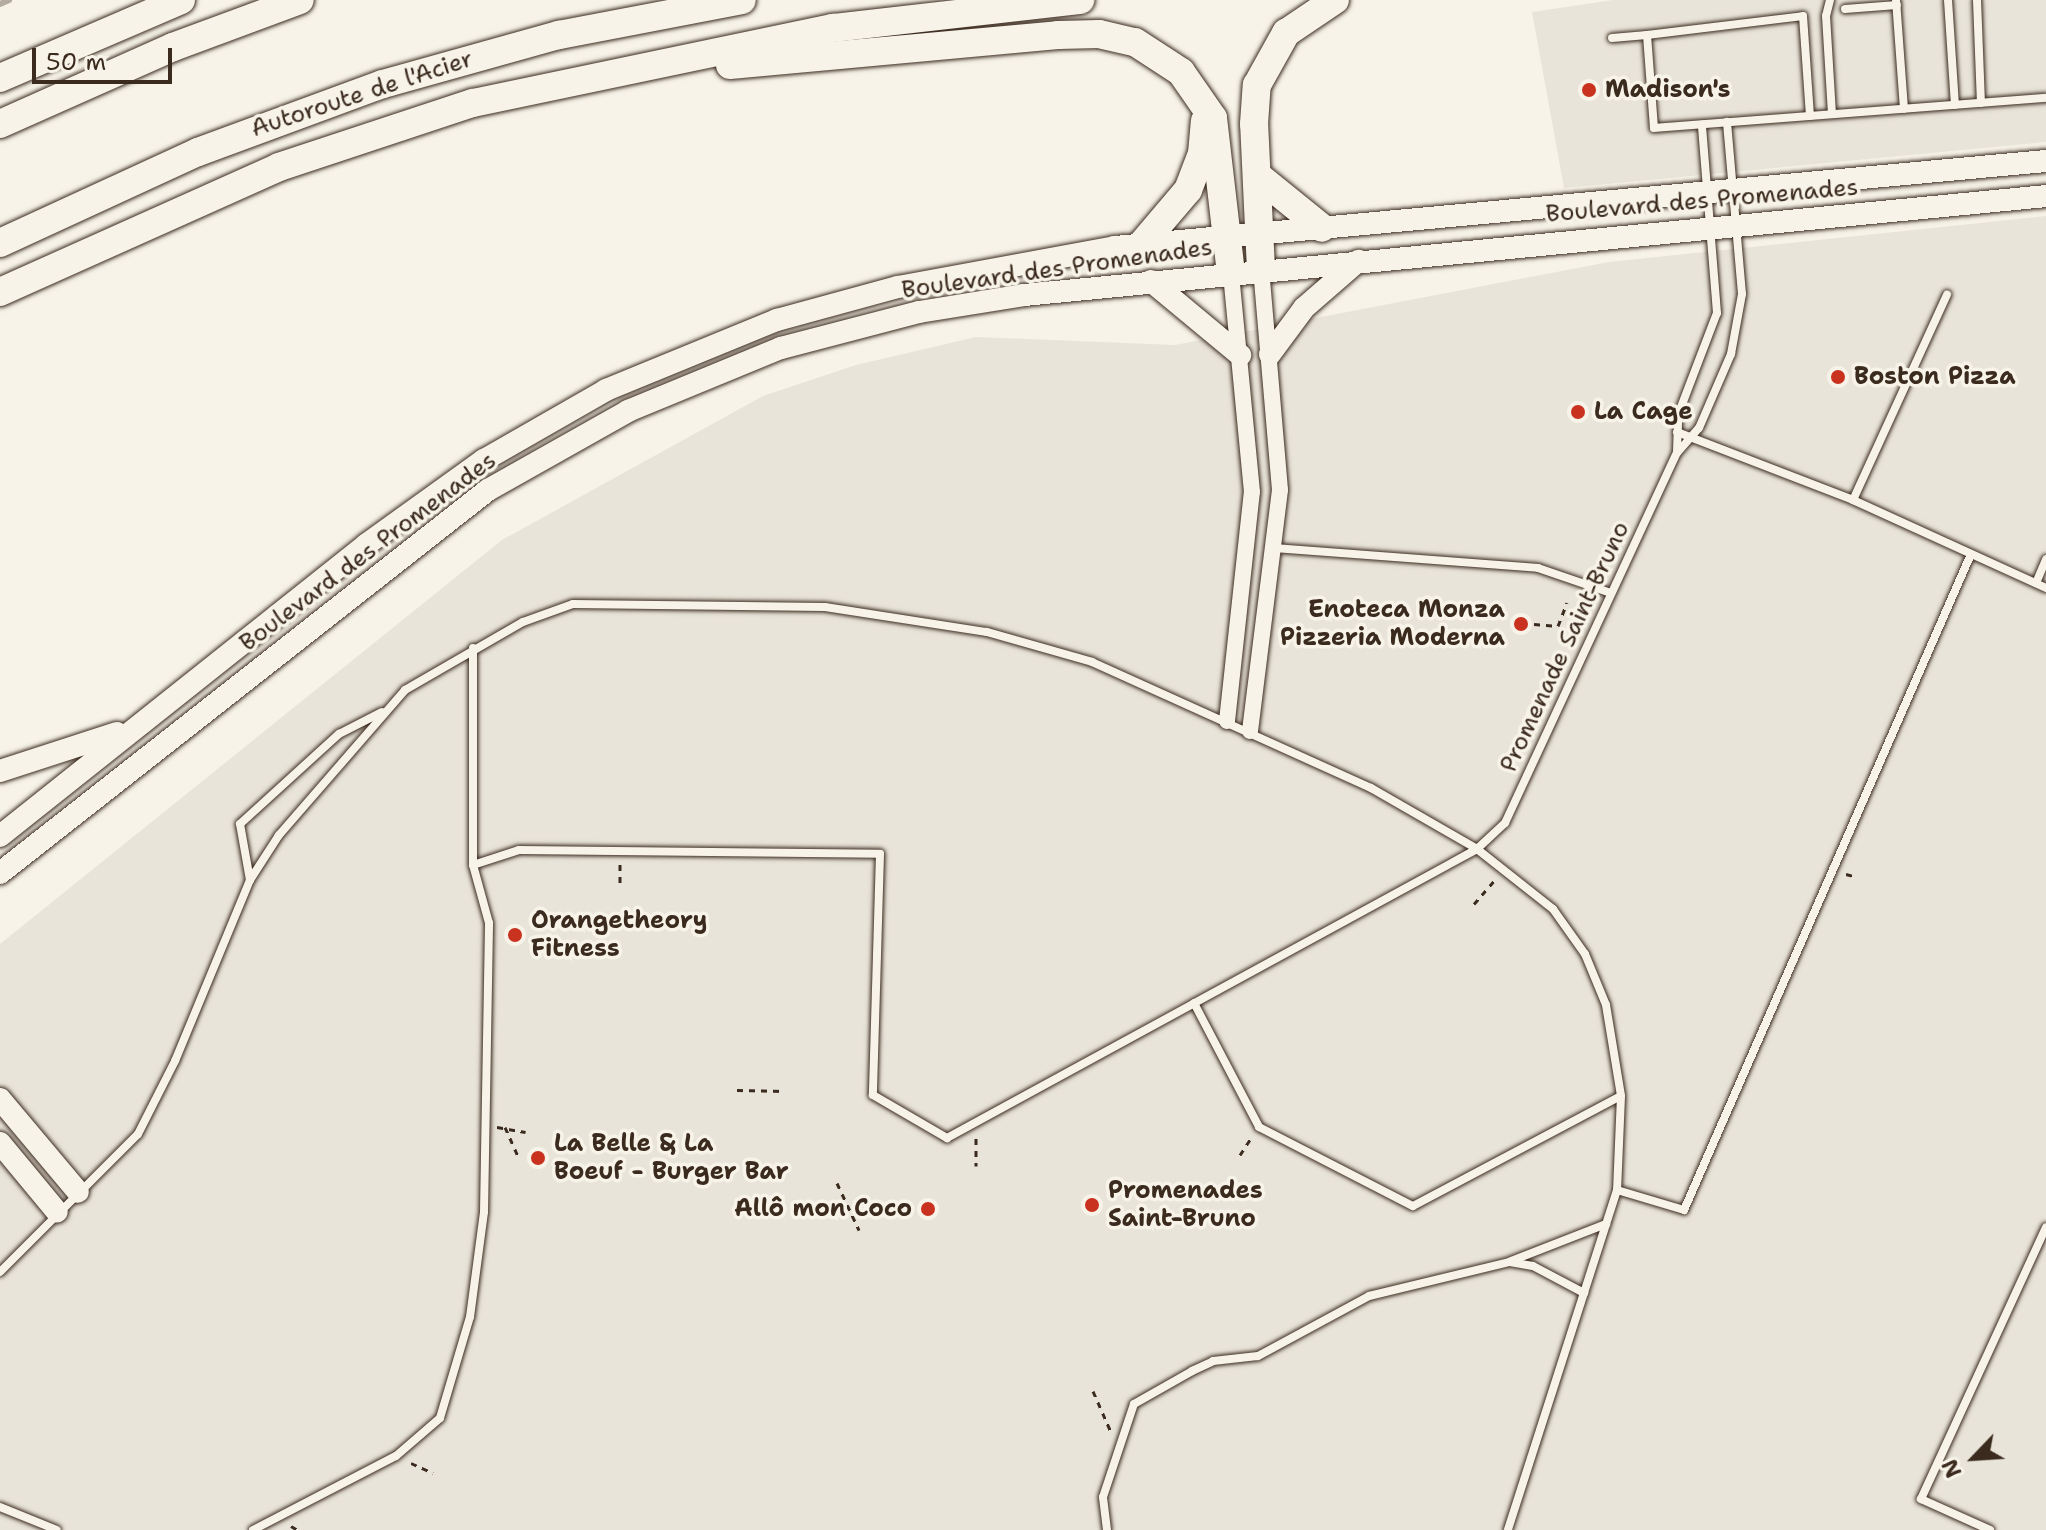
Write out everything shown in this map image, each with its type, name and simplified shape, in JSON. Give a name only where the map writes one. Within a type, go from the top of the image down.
[{"type":"highway","points":[[0,78],[181,0]]},
{"type":"highway","points":[[0,124],[173,47],[300,0]]},
{"type":"highway","name":"Autoroute de l'Acier","points":[[0,243],[198,152],[383,84],[559,35],[742,0]]},
{"type":"highway","points":[[0,292],[279,167],[418,120],[558,83],[833,28],[1080,0]]},
{"type":"highway","points":[[1261,270],[1254,112],[1265,64],[1296,22],[1335,0]]},
{"type":"highway","points":[[558,83],[998,39],[1099,34],[1152,50],[1181,72],[1202,97],[1219,140],[1231,273]]},
{"type":"highway","points":[[1142,244],[1193,180],[1205,139],[1202,97]]},
{"type":"highway","points":[[1258,176],[1322,228]]},
{"type":"street","name":"Boulevard des Promenades","points":[[0,836],[436,492],[506,445],[606,390],[724,339],[835,302],[1050,257],[1142,244],[2046,161]]},
{"type":"street","name":"Boulevard des Promenades","points":[[0,873],[419,539],[500,483],[604,423],[725,368],[859,325],[969,303],[1151,281],[1736,222],[2046,196]]},
{"type":"street","points":[[1270,354],[1304,308],[1358,261]]},
{"type":"street","points":[[1250,731],[1274,548],[1280,471],[1261,270]]},
{"type":"street","points":[[1227,721],[1252,504],[1231,273]]},
{"type":"street","points":[[1151,281],[1240,355]]},
{"type":"street","points":[[0,771],[76,750],[144,722]]},
{"type":"street","points":[[0,1099],[78,1192]]},
{"type":"street","points":[[0,1143],[57,1212]]},
{"type":"lane","points":[[1830,0],[1827,30],[1832,114]]},
{"type":"lane","points":[[1948,0],[1955,105]]},
{"type":"lane","points":[[1977,0],[1981,103]]},
{"type":"lane","points":[[1845,9],[1896,3],[1904,109]]},
{"type":"lane","points":[[1612,38],[1803,16],[1810,116]]},
{"type":"lane","points":[[1647,35],[1654,128],[2046,99]]},
{"type":"lane","name":"Promenade Saint-Bruno","points":[[620,852],[880,854],[873,1095],[947,1138],[1477,849],[1505,823],[1677,453],[1691,438],[1738,331],[1742,283],[1727,122]]},
{"type":"lane","name":"Promenade Saint-Bruno","points":[[1677,453],[1678,415],[1717,313],[1702,125]]},
{"type":"lane","points":[[1853,500],[1947,295]]},
{"type":"lane","points":[[1677,432],[1853,500],[2046,588]]},
{"type":"lane","points":[[1274,548],[1538,568],[1611,593]]},
{"type":"lane","points":[[1617,1190],[1684,1210],[1971,554]]},
{"type":"lane","points":[[2036,583],[2046,559]]},
{"type":"lane","points":[[0,1272],[148,1118],[250,880],[279,835],[405,690],[473,648],[573,604],[838,608],[987,632],[1092,662],[1371,788],[1477,849],[1553,909],[1585,954],[1606,1005],[1621,1096],[1617,1190],[1508,1530]]},
{"type":"lane","points":[[253,1530],[396,1456],[440,1418],[470,1317],[484,1212],[489,923],[473,865],[473,648]]},
{"type":"lane","points":[[250,880],[240,824],[339,734],[390,707]]},
{"type":"lane","points":[[473,865],[519,850],[620,852]]},
{"type":"lane","points":[[1194,1003],[1259,1127],[1413,1206],[1621,1096]]},
{"type":"lane","points":[[1107,1530],[1103,1497],[1134,1404],[1213,1361],[1258,1356],[1369,1296],[1510,1262],[1606,1224]]},
{"type":"lane","points":[[1990,1530],[1921,1499],[2045,1231]]},
{"type":"lane","points":[[1510,1262],[1533,1266],[1584,1293]]},
{"type":"lane","points":[[0,1507],[57,1530]]},
{"type":"path","points":[[1534,624],[1558,626],[1567,603]]},
{"type":"path","points":[[620,852],[620,883]]},
{"type":"path","points":[[1474,904],[1505,871]]},
{"type":"path","points":[[737,1090],[785,1091]]},
{"type":"path","points":[[976,1122],[976,1166]]},
{"type":"path","points":[[485,1128],[505,1126],[526,1132]]},
{"type":"path","points":[[505,1126],[518,1156]]},
{"type":"path","points":[[1240,1155],[1259,1127]]},
{"type":"path","points":[[837,1183],[859,1230]]},
{"type":"path","points":[[1093,1391],[1119,1450]]},
{"type":"path","points":[[396,1456],[433,1473]]},
{"type":"shaded area","points":[[1613,0],[2046,0],[2046,142],[1564,188],[1532,12]]},
{"type":"shaded area","points":[[2046,216],[2046,1530],[0,1530],[0,944],[502,540],[763,396],[856,365],[976,337],[1175,345],[1609,262]]},
{"type":"waterway","points":[[0,4],[9,0]]},
{"type":"place","name":"Madison's","points":[[1589,90]]},
{"type":"place","name":"Boston Pizza","points":[[1838,377]]},
{"type":"place","name":"La Cage","points":[[1578,412]]},
{"type":"place","name":"Enoteca Monza Pizzeria Moderna","points":[[1521,624]]},
{"type":"place","name":"Orangetheory Fitness","points":[[515,935]]},
{"type":"place","name":"La Belle & La Boeuf - Burger Bar","points":[[538,1158]]},
{"type":"place","name":"Promenades Saint-Bruno","points":[[1092,1205]]},
{"type":"place","name":"Allô mon Coco","points":[[928,1209]]}]
